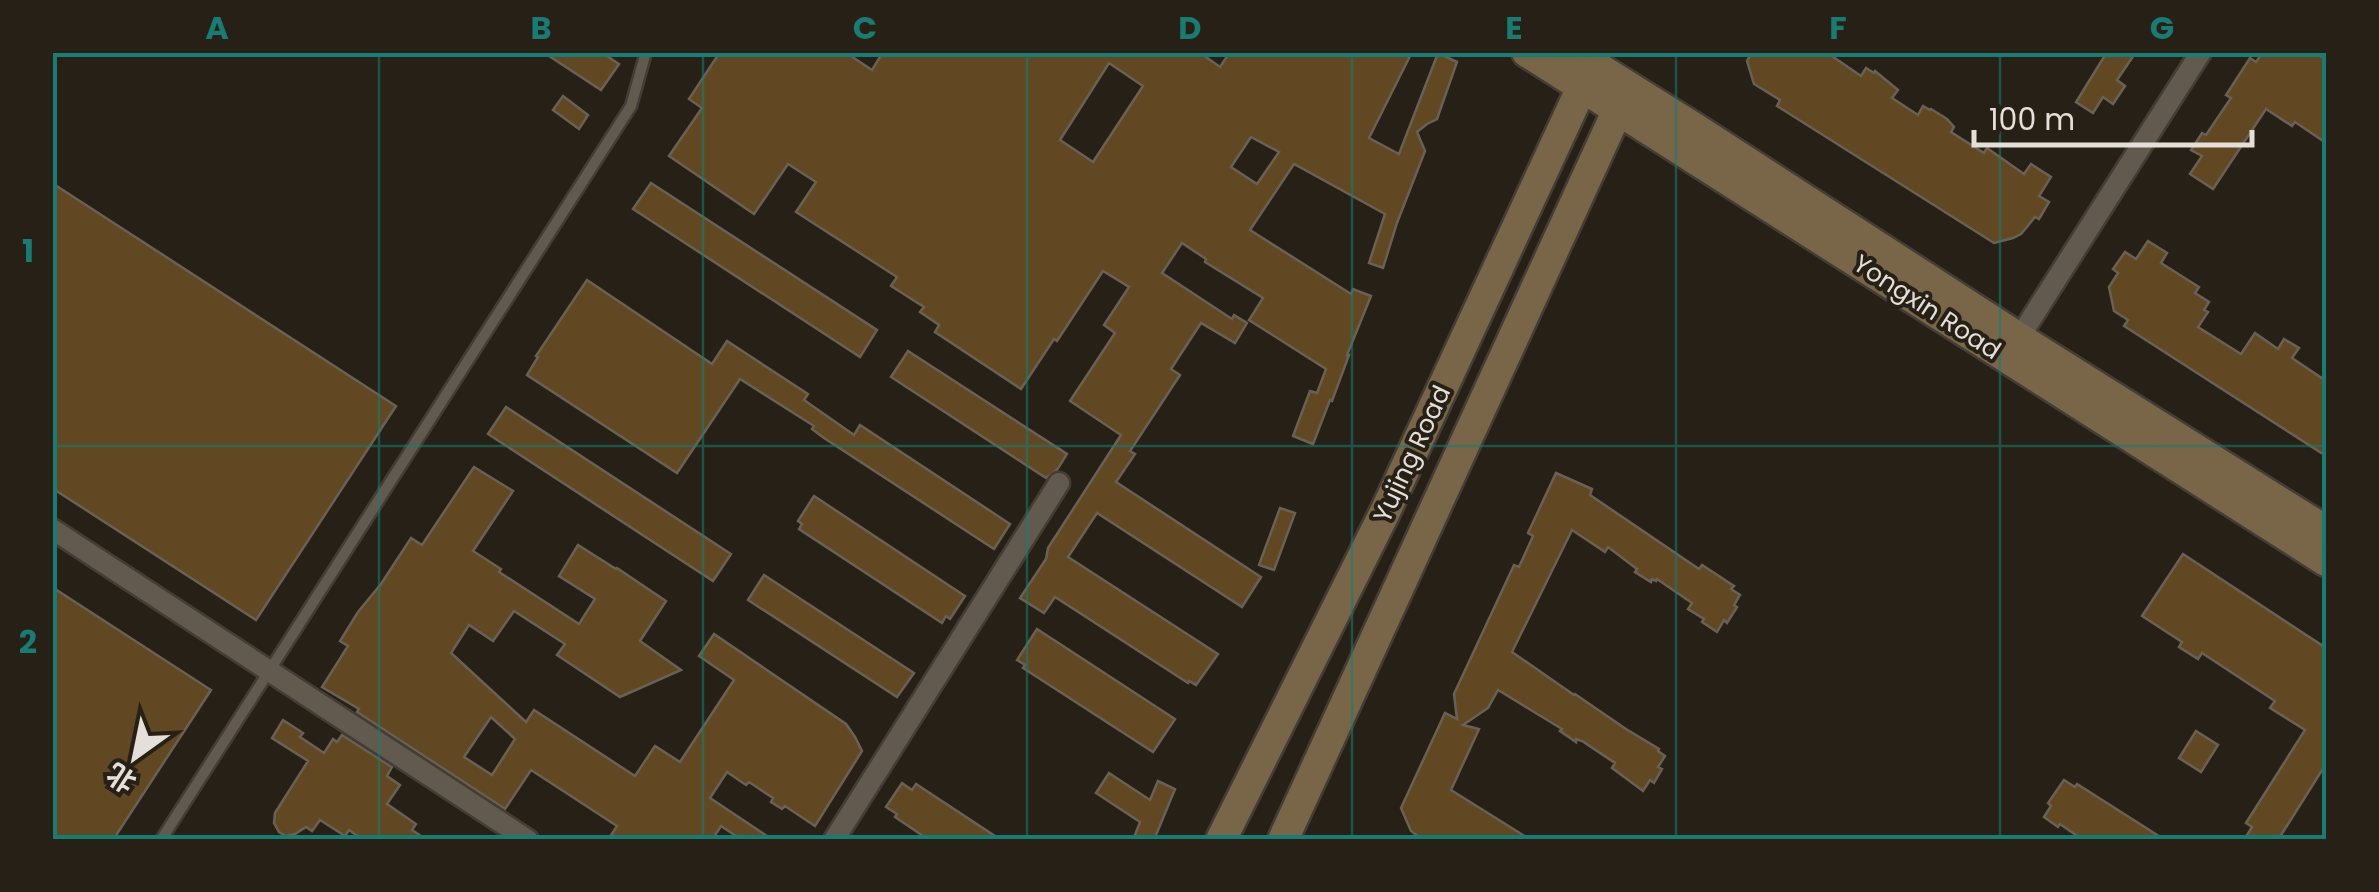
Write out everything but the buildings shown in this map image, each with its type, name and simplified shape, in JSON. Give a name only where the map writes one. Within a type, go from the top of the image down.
[{"type":"street","name":"Yongxin Road","points":[[1527,52],[1582,68],[2326,561]]},
{"type":"street","points":[[2019,338],[2201,52]]},
{"type":"street","name":"Yujing Road","points":[[1221,840],[1385,512],[1582,68]]},
{"type":"street","name":"Yongxin Road","points":[[1623,98],[2326,530]]},
{"type":"street","name":"Yujing Road","points":[[1283,840],[1623,98]]},
{"type":"street","points":[[834,840],[1059,483]]},
{"type":"street","points":[[52,530],[528,840]]},
{"type":"lane","points":[[161,840],[631,106],[646,52]]}]
